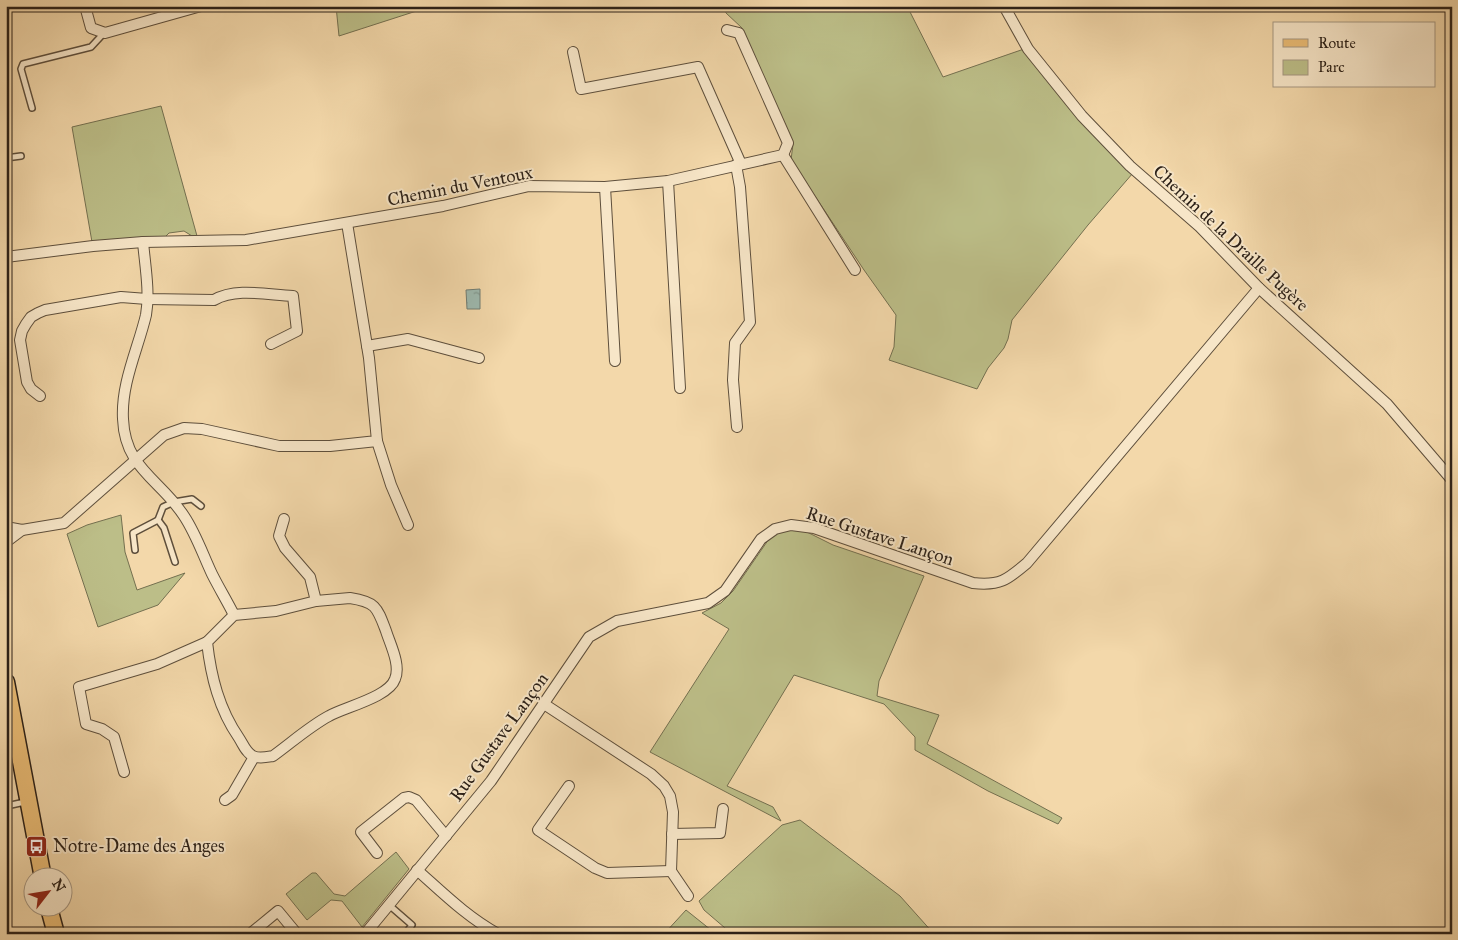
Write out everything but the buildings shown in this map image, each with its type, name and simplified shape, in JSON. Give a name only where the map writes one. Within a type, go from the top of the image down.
[{"type":"main road","points":[[6,682],[41,868]]},
{"type":"main road","points":[[50,918],[52,934]]},
{"type":"main road","points":[[52,918],[56,934]]},
{"type":"street","points":[[85,6],[91,28],[105,33],[202,6]]},
{"type":"street","name":"Chemin de la Draille Pugère","points":[[1004,6],[1028,49],[1082,116],[1130,166],[1200,227],[1259,288],[1388,404],[1452,480]]},
{"type":"street","points":[[727,30],[738,33],[768,96],[788,143],[783,155],[855,270]]},
{"type":"street","points":[[573,52],[581,89],[698,67],[739,164],[750,322],[735,343],[733,380],[737,427]]},
{"type":"street","name":"Chemin du Ventoux","points":[[6,257],[143,242],[246,240],[443,206],[529,186],[605,187],[668,181],[783,155]]},
{"type":"street","points":[[668,181],[680,388]]},
{"type":"street","points":[[605,187],[615,361]]},
{"type":"street","points":[[347,223],[367,346],[377,441],[391,485],[408,525]]},
{"type":"street","points":[[143,242],[146,313],[126,387],[123,419],[127,446],[134,461],[185,516],[200,544],[212,575],[234,615]]},
{"type":"street","name":"Rue Gustave Lançon","points":[[365,934],[491,781],[589,637],[617,621],[708,602],[726,591],[761,540],[775,529],[791,525],[814,528],[973,584],[991,585],[1009,578],[1027,563],[1259,288]]},
{"type":"street","points":[[40,396],[26,382],[20,340],[22,331],[31,317],[45,310],[121,297],[214,300],[222,295],[242,293],[293,296],[297,331],[271,344]]},
{"type":"street","points":[[367,346],[408,339],[479,358]]},
{"type":"street","points":[[6,527],[22,530],[64,523],[164,435],[184,428],[202,429],[279,446],[330,446],[377,441]]},
{"type":"street","points":[[284,519],[279,536],[286,548],[310,577],[316,601]]},
{"type":"street","points":[[6,542],[22,530]]},
{"type":"street","points":[[124,772],[114,736],[102,729],[86,724],[79,687],[157,664],[208,642],[234,615],[276,611],[316,601],[350,598],[366,600],[375,606],[380,615],[393,652],[396,680],[387,690],[329,716],[272,756],[254,757],[247,751],[227,720],[218,698],[209,658],[208,642]]},
{"type":"street","points":[[544,704],[651,774],[664,786],[670,796],[673,812],[672,870],[688,896]]},
{"type":"street","points":[[225,800],[232,795],[254,757]]},
{"type":"street","points":[[569,786],[538,830],[594,868],[606,873],[672,870]]},
{"type":"street","points":[[377,852],[361,832],[404,798],[409,797],[416,800],[446,836]]},
{"type":"street","points":[[672,834],[720,833],[724,809]]},
{"type":"street","points":[[418,870],[462,910],[477,922],[498,934]]},
{"type":"street","points":[[250,934],[278,911],[296,934]]},
{"type":"lane","points":[[32,108],[21,69],[23,64],[91,47],[105,33]]},
{"type":"lane","points":[[6,158],[21,156]]},
{"type":"lane","points":[[135,550],[132,534],[158,520],[163,508],[174,502],[192,499],[201,506]]},
{"type":"lane","points":[[158,520],[164,528],[175,562]]},
{"type":"lane","points":[[6,808],[28,801]]},
{"type":"lane","points":[[389,904],[412,925],[405,934]]},
{"type":"green space","points":[[336,6],[432,6],[339,36]]},
{"type":"green space","points":[[723,6],[907,6],[943,77],[1024,49],[1088,130],[1133,173],[1088,225],[1012,320],[1004,348],[988,368],[977,389],[889,360],[894,347],[896,315],[791,160],[793,144],[742,28],[726,13]]},
{"type":"green space","points":[[161,106],[197,236],[192,236],[184,231],[169,233],[164,238],[92,242],[72,127]]},
{"type":"green space","points":[[121,515],[125,552],[137,590],[185,573],[158,605],[98,627],[67,534],[87,525]]},
{"type":"green space","points":[[793,525],[833,545],[924,576],[879,681],[877,696],[939,715],[927,744],[1062,818],[1058,824],[988,791],[915,750],[915,737],[884,704],[794,675],[727,786],[773,807],[781,821],[650,752],[729,629],[702,613],[721,603],[733,591],[771,536]]},
{"type":"green space","points":[[800,820],[900,896],[934,934],[732,934],[704,910],[699,901],[782,825]]},
{"type":"green space","points":[[396,852],[409,869],[362,927],[342,901],[331,900],[307,920],[286,894],[312,873],[316,873],[334,894],[345,896]]},
{"type":"green space","points":[[686,910],[716,934],[664,934]]},
{"type":"water","points":[[480,289],[480,309],[467,309],[466,290]]},
{"type":"place","name":"Notre-Dame des Anges","points":[[37,846]]}]
